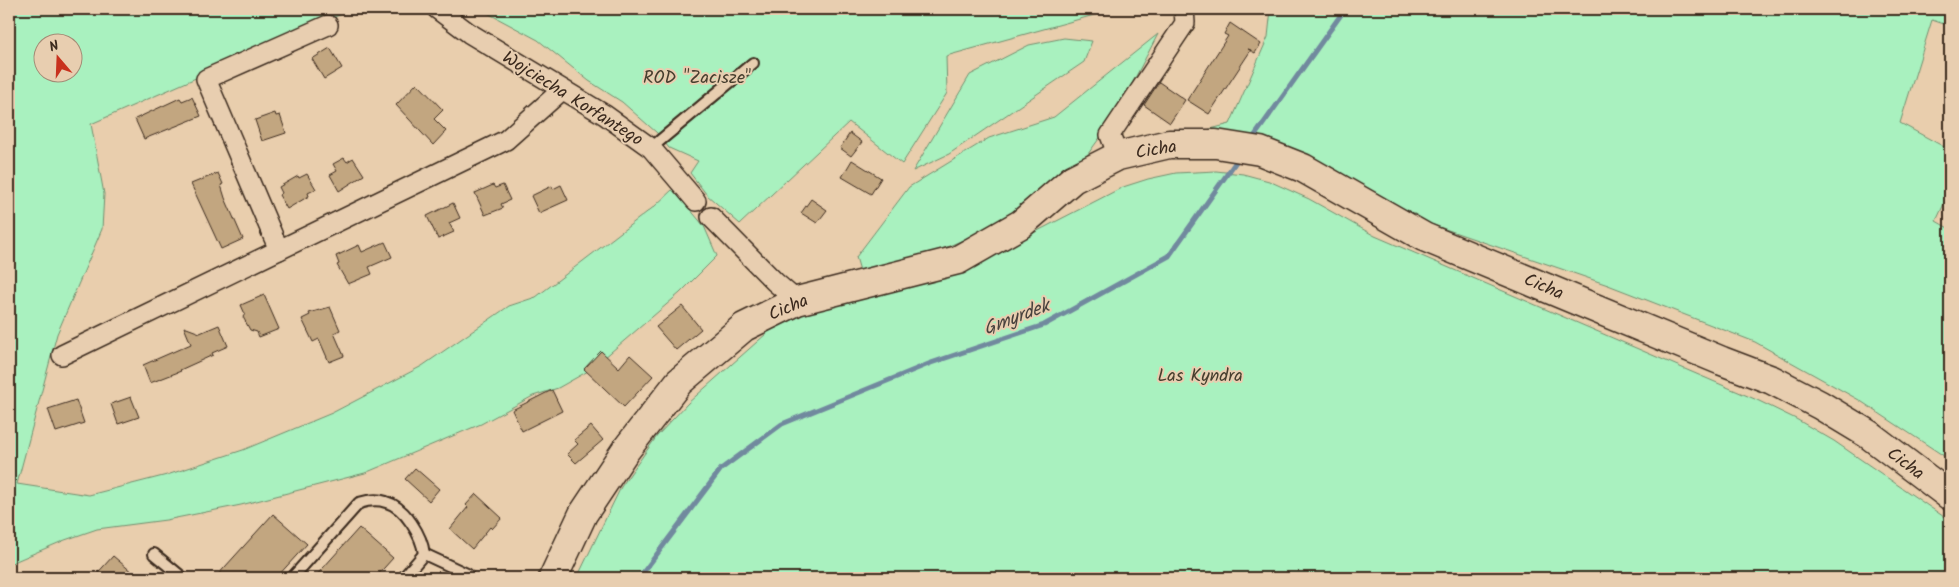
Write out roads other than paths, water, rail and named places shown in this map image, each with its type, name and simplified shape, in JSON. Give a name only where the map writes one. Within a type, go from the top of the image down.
[{"type":"street","name":"Wojciecha Korfantego","points":[[437,9],[469,33],[605,115],[652,148],[696,201]]},
{"type":"street","name":"Cicha","points":[[1118,156],[1110,136],[1185,16]]},
{"type":"street","points":[[279,250],[206,79],[328,25]]},
{"type":"street","points":[[62,355],[506,140],[562,90]]},
{"type":"street","name":"Cicha","points":[[553,578],[584,514],[625,451],[679,382],[744,327],[797,301],[958,260],[1021,224],[1073,179],[1118,156],[1169,144],[1216,144],[1246,149],[1303,168],[1424,237],[1772,380],[1820,405],[1868,434],[1950,496]]},
{"type":"street","points":[[710,217],[775,282],[797,301]]},
{"type":"lane","points":[[652,148],[753,63]]},
{"type":"lane","points":[[292,578],[360,503],[372,499],[388,502],[405,516],[423,545],[424,554],[403,578]]},
{"type":"lane","points":[[154,554],[183,578]]},
{"type":"lane","points":[[424,554],[467,574]]},
{"type":"waterway","name":"Gmyrdek","points":[[1251,141],[1345,9]]},
{"type":"waterway","name":"Gmyrdek","points":[[639,578],[721,469],[782,424],[931,363],[1044,325],[1169,256],[1240,156]]},
{"type":"park label","name":"ROD \"Zacisze\"","points":[[697,77]]},
{"type":"park label","name":"Las Kyndra","points":[[1200,375]]}]
